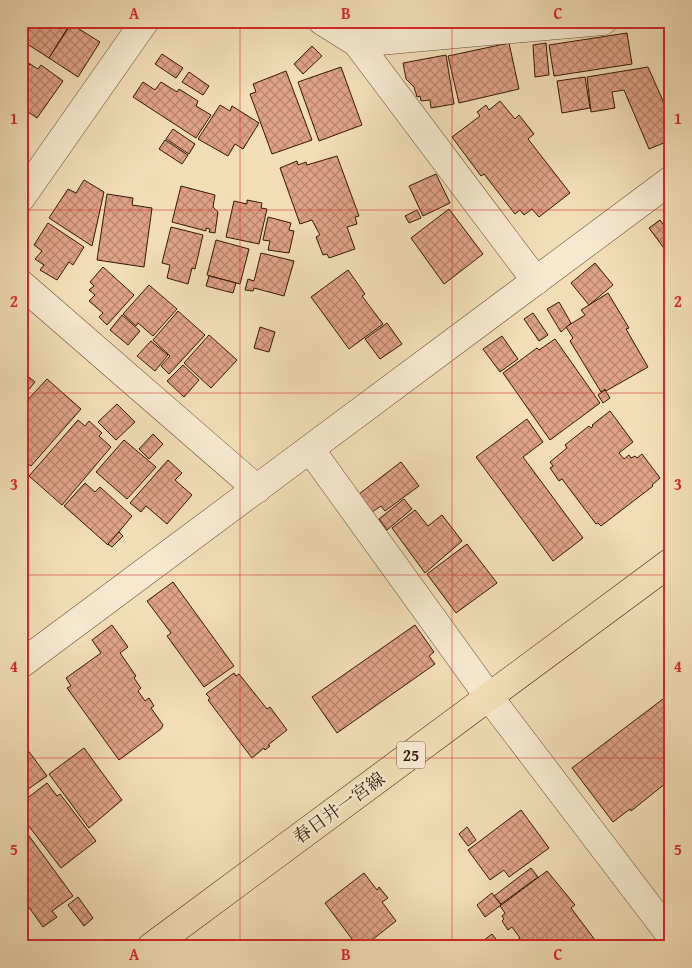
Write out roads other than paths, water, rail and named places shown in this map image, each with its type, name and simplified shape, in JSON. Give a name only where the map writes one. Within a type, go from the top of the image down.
[{"type":"main road","name":"春日井一宮線","points":[[151,947],[671,562]]},
{"type":"street","points":[[21,198],[145,21]]},
{"type":"street","points":[[322,21],[357,43],[536,281]]},
{"type":"street","points":[[357,43],[603,21]]},
{"type":"street","points":[[26,652],[257,489],[671,180]]},
{"type":"street","points":[[21,284],[257,489]]},
{"type":"street","points":[[310,449],[489,698],[671,936]]},
{"type":"street","points":[[663,947],[671,941]]}]
